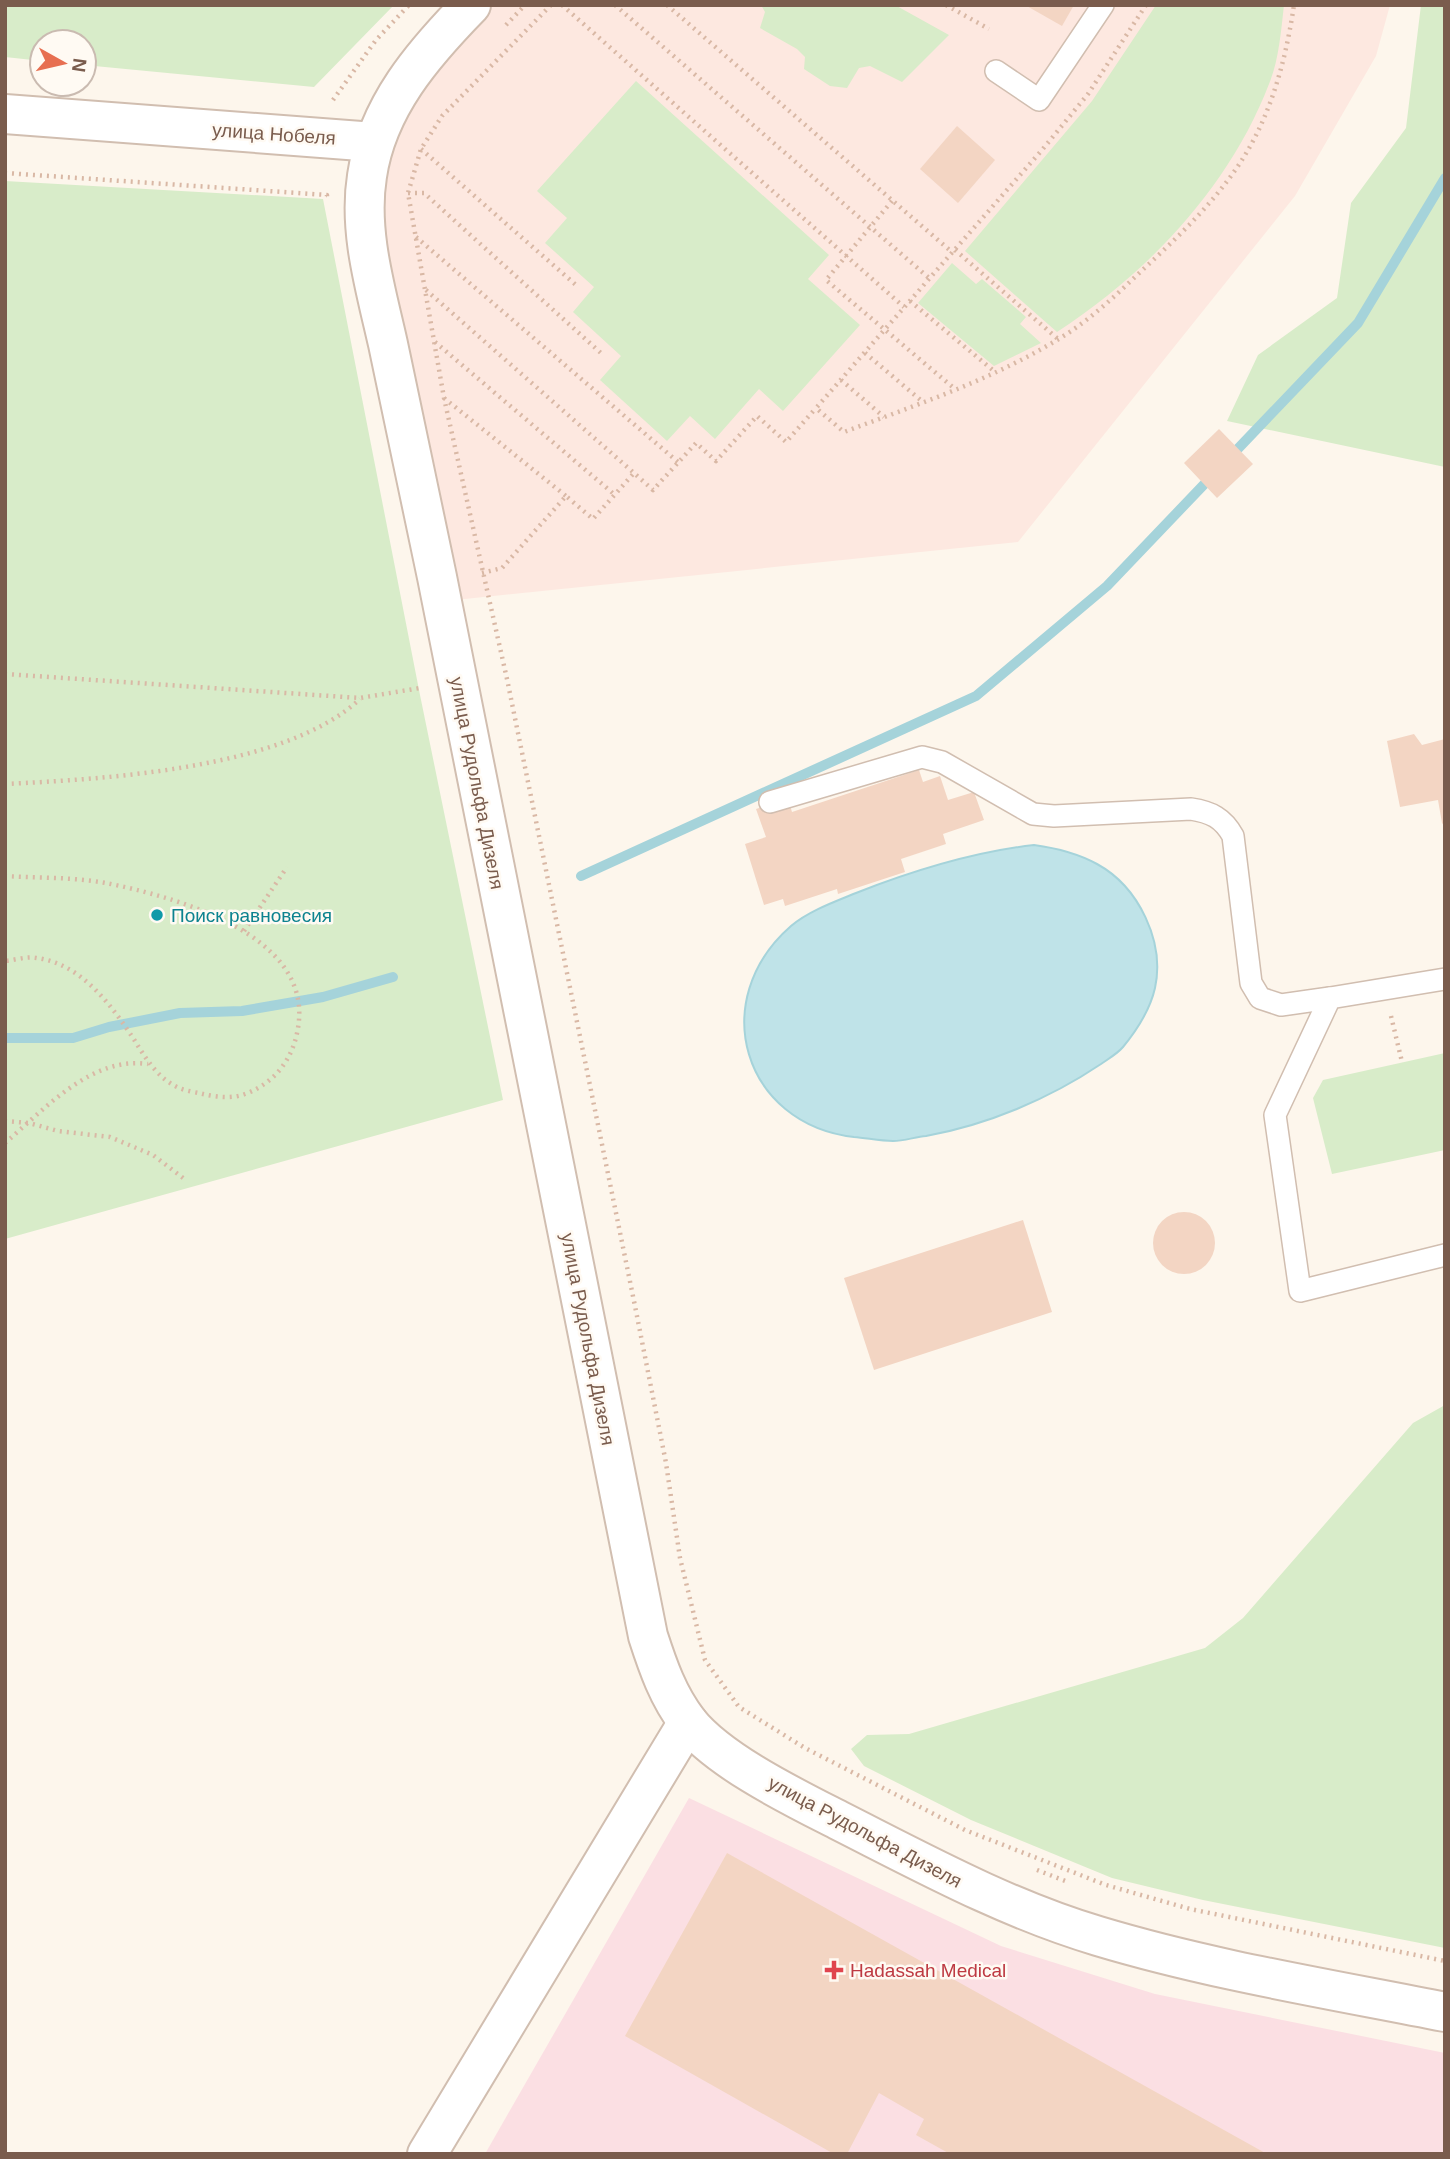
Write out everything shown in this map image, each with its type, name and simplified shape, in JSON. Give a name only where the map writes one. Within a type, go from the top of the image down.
[{"type":"street","points":[[374,142],[400,89],[444,33],[471,5]]},
{"type":"street","name":"улица Нобеля","points":[[5,114],[374,142]]},
{"type":"street","name":"улица Рудольфа Дизеля","points":[[374,142],[365,197],[369,253],[438,582],[648,1636],[662,1680],[688,1722],[710,1745],[790,1796],[976,1891],[1097,1936],[1210,1965],[1445,2012]]},
{"type":"street","points":[[427,2154],[688,1722]]},
{"type":"lane","points":[[996,71],[1039,100],[1104,5]]},
{"type":"lane","points":[[770,802],[922,757],[942,762],[1033,814],[1054,816],[1191,809],[1208,811],[1226,823],[1233,836],[1251,983],[1260,998],[1280,1005],[1445,979]]},
{"type":"lane","points":[[1330,998],[1275,1115],[1300,1291],[1445,1255]]},
{"type":"path","points":[[328,107],[376,40],[409,5]]},
{"type":"path","points":[[499,32],[525,5]]},
{"type":"path","points":[[551,5],[442,116],[421,149],[408,193],[444,398],[507,679],[638,1319],[666,1463],[680,1558],[705,1660],[739,1707],[805,1748],[965,1830],[1106,1885],[1190,1909],[1445,1961]]},
{"type":"path","points":[[562,5],[904,307]]},
{"type":"path","points":[[615,5],[929,278]]},
{"type":"path","points":[[667,5],[892,201],[1058,340]]},
{"type":"path","points":[[946,5],[989,29]]},
{"type":"path","points":[[425,289],[653,490],[696,443],[716,461],[757,416],[786,442],[954,252],[1088,93],[1146,5]]},
{"type":"path","points":[[816,408],[844,432],[995,373],[1058,340],[1103,307],[1171,244],[1229,179],[1253,141],[1277,80],[1289,38],[1294,5]]},
{"type":"path","points":[[421,149],[576,285]]},
{"type":"path","points":[[5,173],[327,195],[329,209]]},
{"type":"path","points":[[408,193],[424,193],[602,355]]},
{"type":"path","points":[[892,201],[826,280],[956,389]]},
{"type":"path","points":[[415,236],[678,462]]},
{"type":"path","points":[[910,301],[995,373]]},
{"type":"path","points":[[434,341],[615,495]]},
{"type":"path","points":[[865,353],[924,402]]},
{"type":"path","points":[[841,380],[884,417]]},
{"type":"path","points":[[444,398],[593,519],[634,473]]},
{"type":"path","points":[[502,568],[566,496]]},
{"type":"path","points":[[5,674],[360,698],[423,688]]},
{"type":"path","points":[[5,784],[121,776],[230,757],[267,748],[323,727],[345,713],[360,698]]},
{"type":"path","points":[[244,931],[287,867]]},
{"type":"path","points":[[5,876],[103,883],[149,893],[172,899],[244,931],[276,956],[292,976],[299,1021],[295,1046],[282,1069],[264,1085],[242,1095],[216,1097],[177,1087],[149,1064],[110,1005],[83,979],[63,966],[36,957],[5,961]]},
{"type":"path","points":[[1384,988],[1402,1062]]},
{"type":"path","points":[[5,1143],[63,1093],[100,1070],[129,1061],[149,1064]]},
{"type":"path","points":[[5,1121],[110,1137],[153,1156],[187,1181]]},
{"type":"path","points":[[1026,1865],[1077,1885]]},
{"type":"shaded area","points":[[488,5],[1390,5],[1376,56],[1295,196],[1018,542],[455,600],[382,227],[384,169],[402,108]]},
{"type":"shaded area","name":"Hadassah Medical","points":[[689,1798],[1001,1946],[1155,1994],[1445,2053],[1445,2154],[485,2154]]},
{"type":"green space","points":[[5,5],[394,5],[314,87],[98,66],[98,28],[28,28],[28,59],[5,57]]},
{"type":"green space","points":[[761,5],[895,5],[949,35],[902,82],[870,66],[859,68],[847,88],[830,86],[804,69],[805,57],[797,49],[760,28],[765,12]]},
{"type":"green space","points":[[1156,5],[1284,5],[1272,75],[1252,122],[1209,192],[1154,254],[1123,283],[1057,332],[965,251],[1092,101]]},
{"type":"green space","points":[[1421,5],[1445,5],[1445,467],[1227,421],[1258,355],[1337,298],[1351,203],[1406,128]]},
{"type":"green space","points":[[636,81],[829,255],[808,279],[860,325],[783,411],[759,389],[715,439],[690,416],[667,441],[600,380],[621,356],[573,312],[594,287],[545,243],[567,218],[537,191]]},
{"type":"green space","points":[[5,181],[323,199],[503,1100],[5,1239]]},
{"type":"green space","points":[[952,263],[976,284],[982,279],[1026,317],[1020,324],[1041,343],[994,366],[918,303]]},
{"type":"green space","points":[[1445,1053],[1445,1150],[1332,1174],[1313,1098],[1323,1080]]},
{"type":"green space","points":[[1445,1405],[1445,1948],[1203,1900],[1112,1878],[971,1820],[864,1766],[851,1749],[867,1735],[909,1734],[1205,1648],[1243,1618],[1413,1423]]},
{"type":"water","points":[[1034,845],[1066,852],[1097,864],[1125,887],[1146,917],[1156,952],[1155,988],[1142,1019],[1121,1050],[1081,1077],[1017,1109],[972,1125],[905,1140],[854,1137],[816,1127],[785,1109],[763,1084],[749,1054],[744,1022],[749,988],[765,956],[791,926],[822,907],[899,877],[966,857]]},
{"type":"building","points":[[1025,5],[1074,5],[1062,26]]},
{"type":"building","points":[[957,126],[995,160],[958,203],[920,169]]},
{"type":"building","points":[[1219,429],[1253,464],[1217,498],[1184,463]]},
{"type":"building","points":[[1414,734],[1422,745],[1445,739],[1445,827],[1438,800],[1400,807],[1387,741]]},
{"type":"building","points":[[919,770],[923,782],[940,776],[948,800],[974,792],[984,820],[943,834],[946,844],[901,859],[905,872],[838,894],[837,889],[785,906],[783,899],[764,905],[745,844],[766,837],[756,809],[788,799],[792,812]]},
{"type":"building","points":[[1184,1212],[1206,1221],[1215,1243],[1206,1265],[1184,1274],[1162,1265],[1153,1243],[1162,1221]]},
{"type":"building","points":[[1023,1220],[1052,1312],[874,1370],[844,1278]]},
{"type":"building","points":[[727,1853],[1267,2154],[950,2154],[916,2135],[924,2119],[879,2093],[847,2154],[834,2154],[625,2036]]},
{"type":"waterway","points":[[1230,457],[1358,323],[1445,178]]},
{"type":"waterway","points":[[581,876],[976,696],[1107,586],[1214,474]]},
{"type":"waterway","points":[[5,1038],[73,1038],[109,1027],[180,1013],[242,1011],[323,997],[393,977]]},
{"type":"place","name":"Поиск равновесия","points":[[157,915]]},
{"type":"place","name":"Hadassah Medical","points":[[834,1970]]}]
